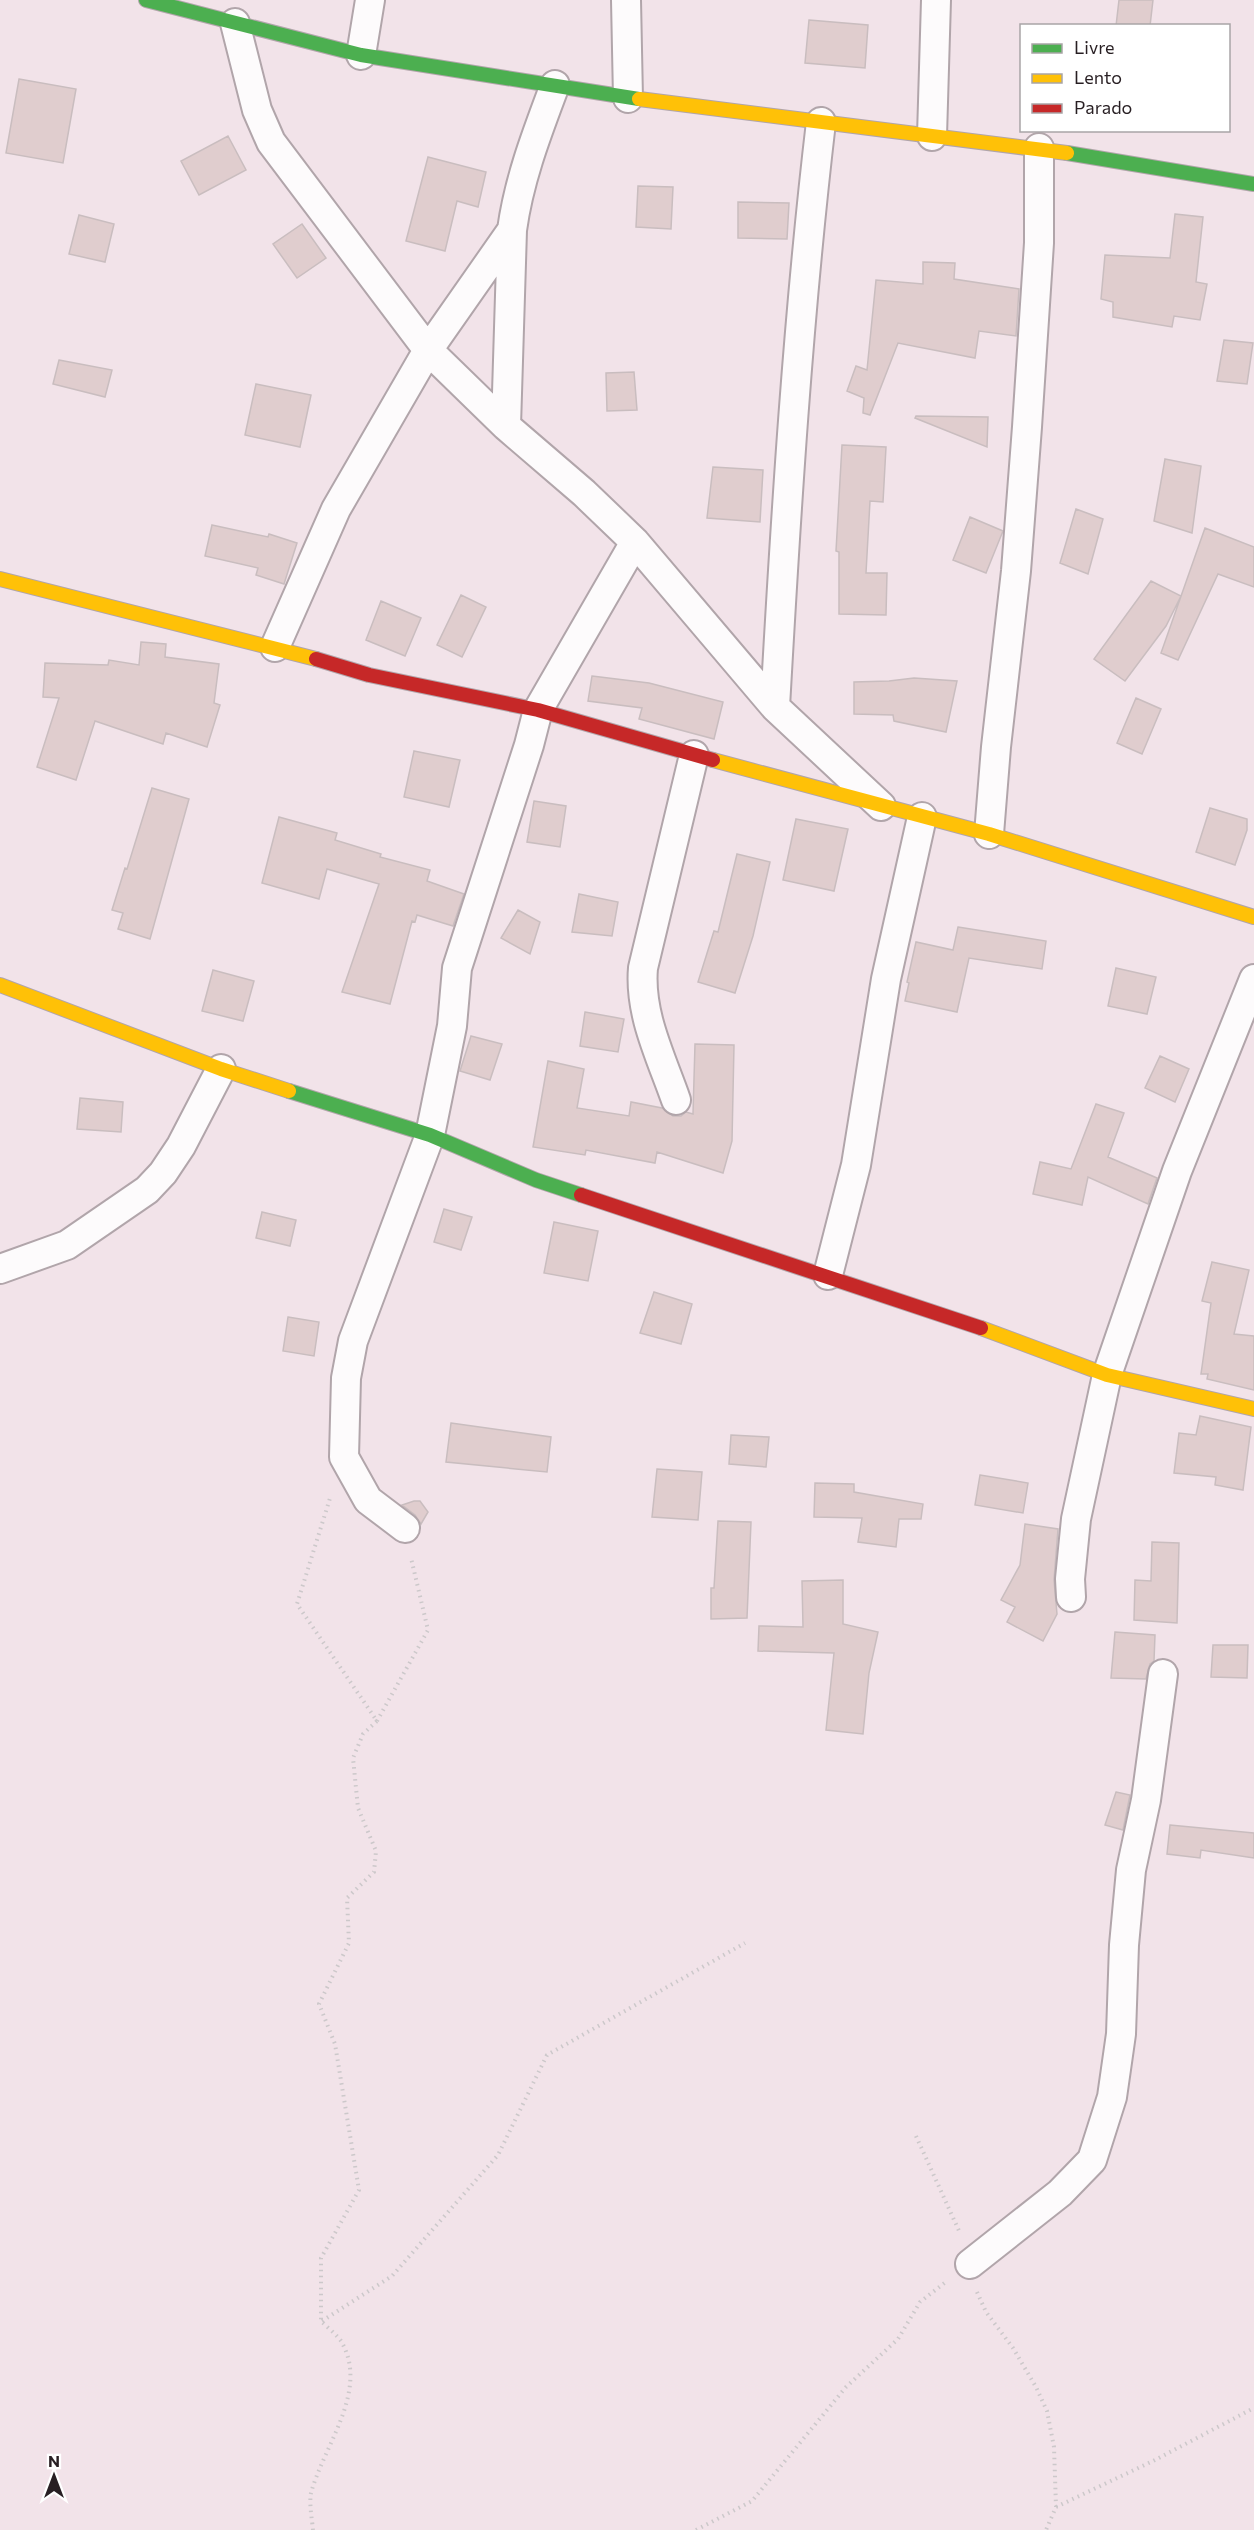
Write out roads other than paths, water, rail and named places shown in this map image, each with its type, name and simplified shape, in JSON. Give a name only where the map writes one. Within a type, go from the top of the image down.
[{"type":"street","points":[[146,0],[361,55],[628,98],[1039,148],[1254,184]]},
{"type":"street","points":[[361,55],[370,0]]},
{"type":"street","points":[[626,0],[628,98]]},
{"type":"street","points":[[932,136],[936,0]]},
{"type":"street","points":[[235,23],[257,110],[271,142],[428,350],[506,426],[584,493],[634,542],[712,630],[775,707],[881,806]]},
{"type":"street","points":[[506,426],[512,230],[523,171],[555,85]]},
{"type":"street","points":[[775,707],[790,435],[821,122]]},
{"type":"street","points":[[989,834],[996,747],[1016,571],[1039,243],[1039,148]]},
{"type":"street","points":[[275,647],[336,509],[428,350],[512,230]]},
{"type":"street","points":[[405,1528],[368,1500],[344,1457],[346,1378],[353,1341],[430,1135],[452,1026],[457,968],[529,745],[538,710],[634,542]]},
{"type":"street","points":[[0,579],[275,647],[369,675],[538,710],[694,755],[989,834],[1254,917]]},
{"type":"street","points":[[676,1100],[654,1040],[641,988],[643,968],[694,755]]},
{"type":"street","points":[[828,1275],[856,1165],[886,980],[922,817]]},
{"type":"street","points":[[1071,1597],[1070,1579],[1076,1519],[1107,1375],[1177,1171],[1254,980]]},
{"type":"street","points":[[0,985],[221,1069],[430,1135],[536,1180],[949,1316],[1107,1375],[1254,1409]]},
{"type":"street","points":[[0,1269],[67,1245],[147,1190],[164,1173],[181,1146],[221,1069]]},
{"type":"street","points":[[970,2264],[1060,2193],[1092,2160],[1112,2097],[1121,2034],[1124,1945],[1131,1870],[1146,1800],[1163,1674]]}]
